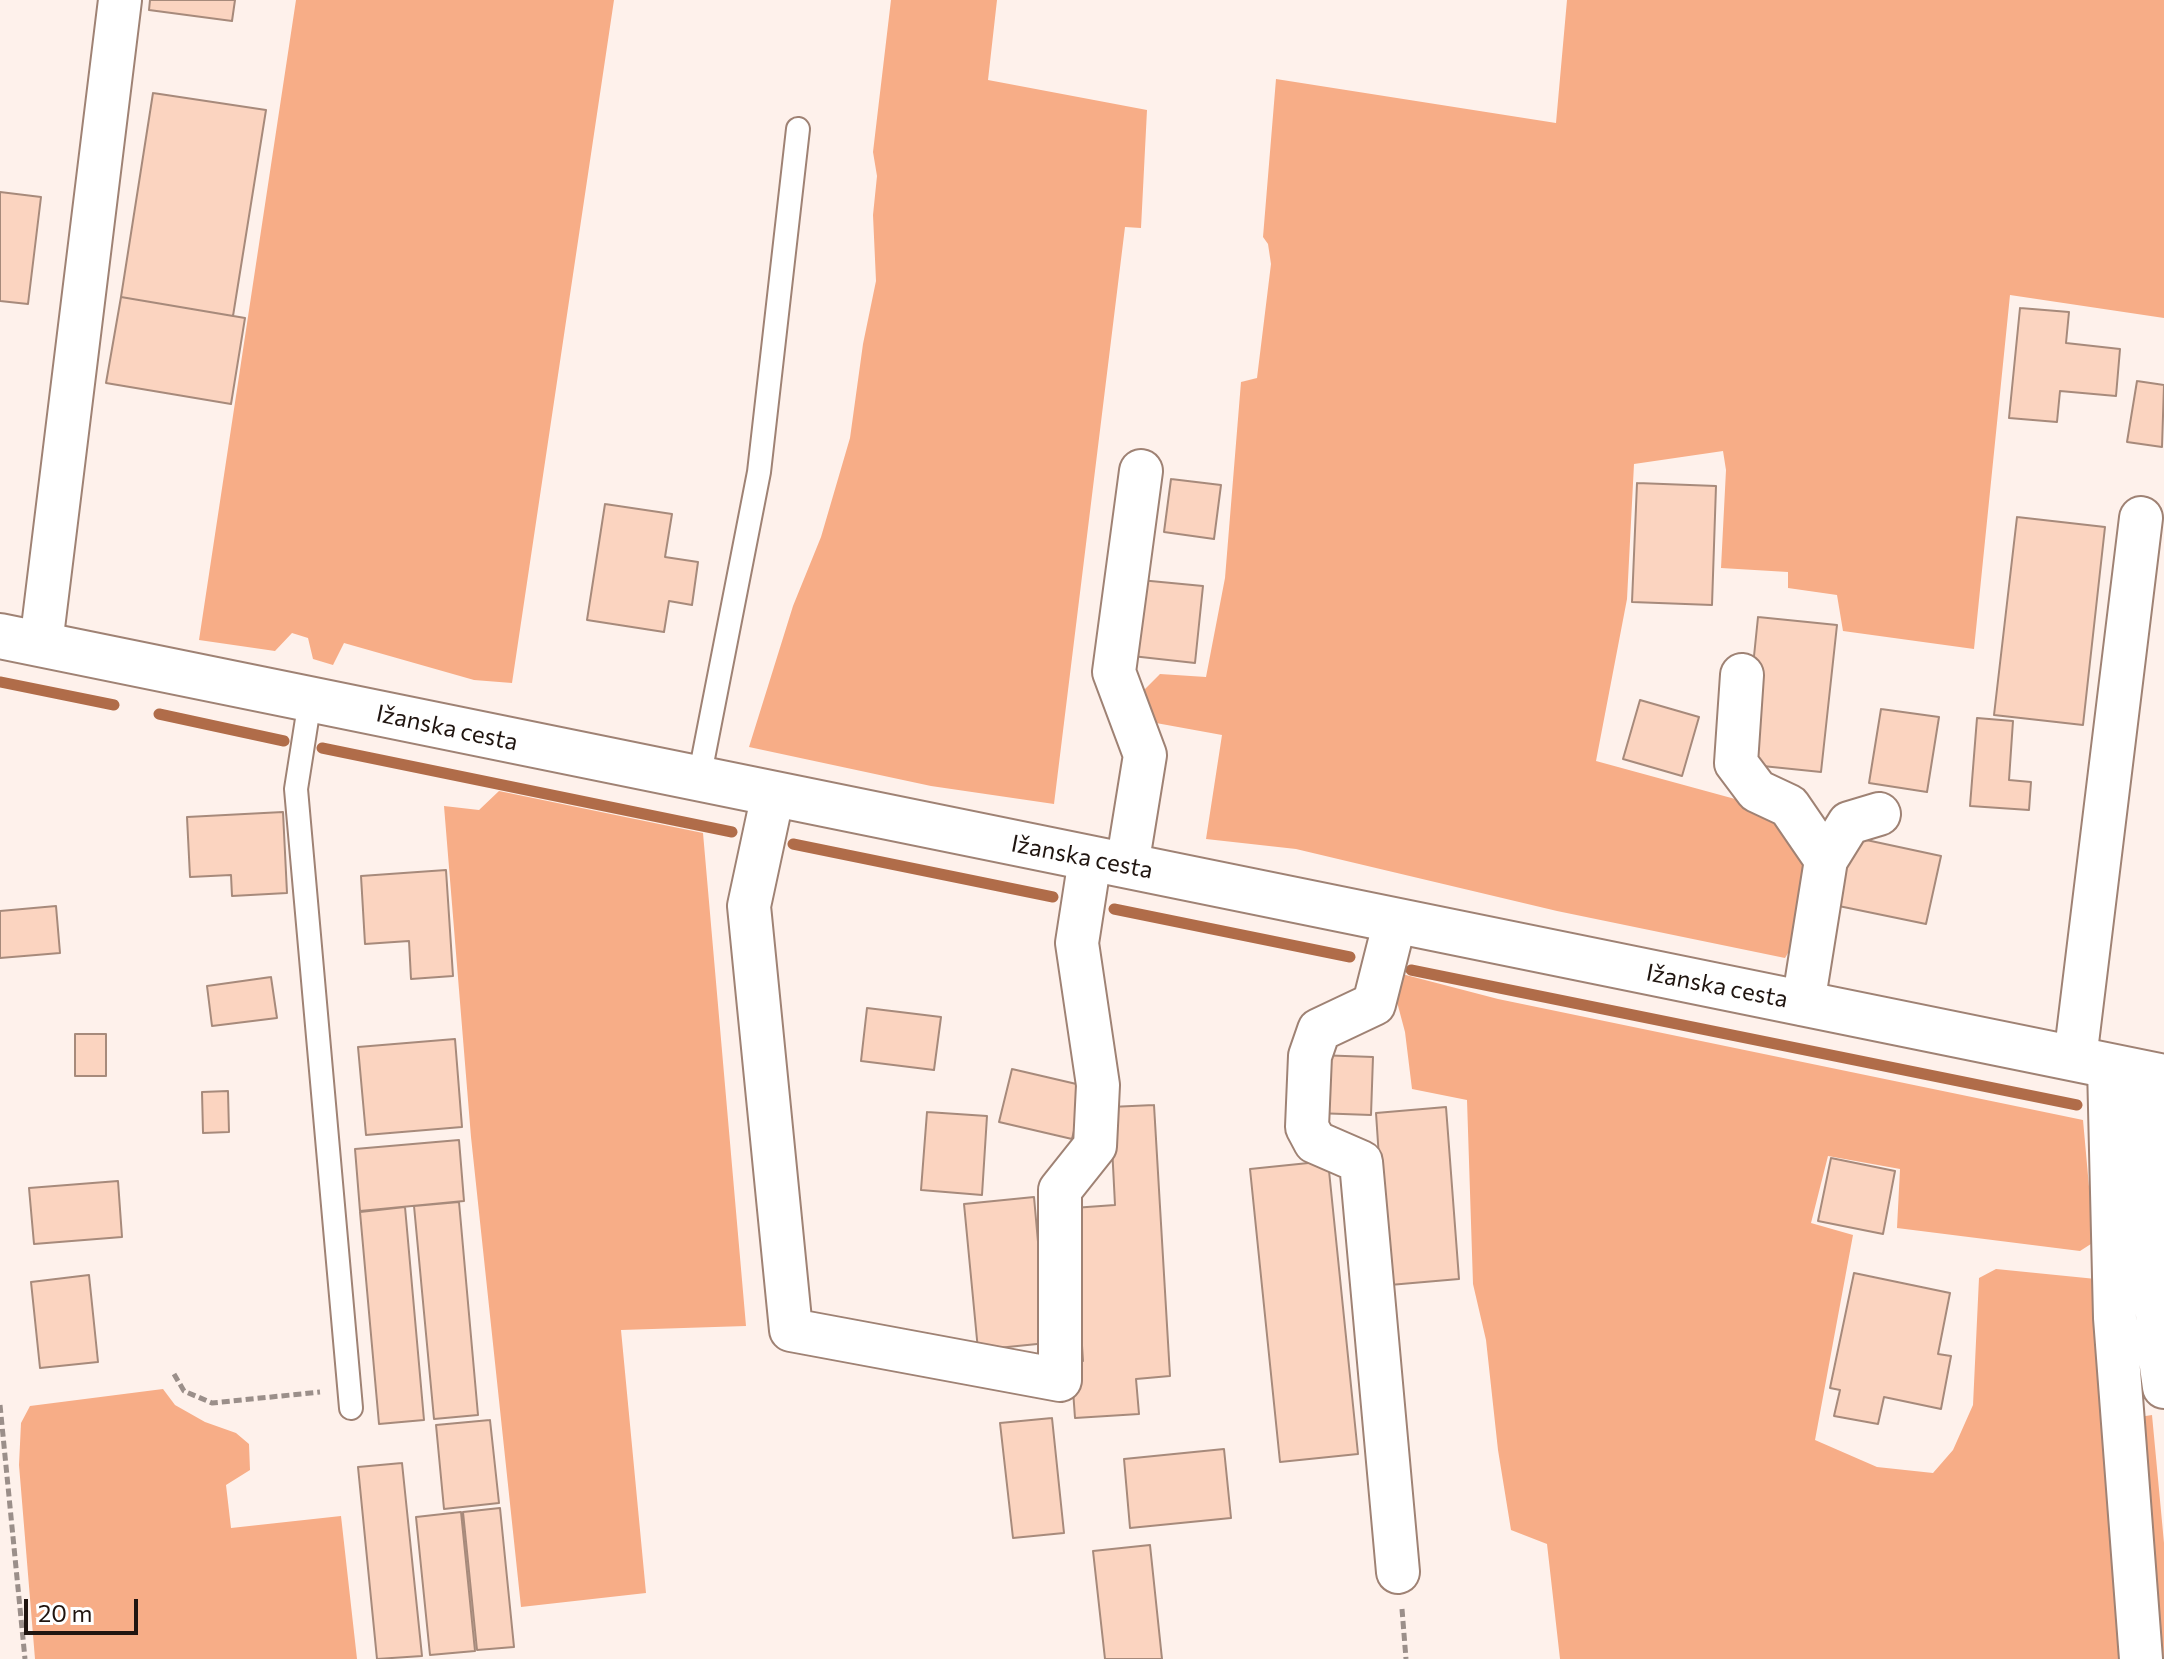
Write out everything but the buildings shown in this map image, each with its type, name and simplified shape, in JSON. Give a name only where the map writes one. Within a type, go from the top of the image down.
[{"type":"street","points":[[20,640],[120,0]]},
{"type":"street","points":[[773,794],[749,906],[791,1330],[1060,1380],[1060,1190],[1095,1146],[1098,1085],[1077,943],[1109,862],[1145,755],[1114,672],[1141,471]]},
{"type":"street","points":[[2141,518],[2115,1318],[2141,1659]]},
{"type":"street","name":"Ižanska cesta","points":[[20,640],[2123,1069]]},
{"type":"street","points":[[1742,675],[1736,763],[1757,791],[1789,806],[1826,860]]},
{"type":"street","points":[[1803,1004],[1826,860],[1849,823],[1879,814]]},
{"type":"street","points":[[1395,921],[1374,1004],[1319,1030],[1310,1056],[1307,1127],[1315,1142],[1361,1162],[1398,1572]]},
{"type":"street","points":[[2123,1069],[2164,1387]]},
{"type":"lane","points":[[699,779],[759,472],[798,129]]},
{"type":"lane","points":[[310,700],[296,789],[350,1399]]},
{"type":"path","points":[[174,1374],[184,1391],[212,1403],[350,1399]]},
{"type":"path","points":[[0,1405],[25,1659]]},
{"type":"path","points":[[1398,1572],[1406,1659]]},
{"type":"shaded area","points":[[296,0],[614,0],[512,683],[474,680],[344,643],[333,665],[313,659],[308,638],[292,633],[275,651],[199,640]]},
{"type":"shaded area","points":[[891,0],[997,0],[988,80],[1147,110],[1141,228],[1125,227],[1054,804],[931,786],[749,747],[793,606],[821,537],[850,438],[863,344],[876,281],[873,215],[877,176],[873,152]]},
{"type":"shaded area","points":[[1567,0],[2164,0],[2164,318],[2010,295],[1974,649],[1843,631],[1837,595],[1788,588],[1788,572],[1721,568],[1726,470],[1723,451],[1634,464],[1627,599],[1596,761],[1768,808],[1809,871],[1800,933],[1785,958],[1557,911],[1296,849],[1206,839],[1222,735],[1156,723],[1138,707],[1145,689],[1160,674],[1206,677],[1225,578],[1241,382],[1257,378],[1271,264],[1268,244],[1263,237],[1276,79],[1556,123]]},
{"type":"shaded area","points":[[499,791],[703,833],[746,1326],[621,1330],[646,1593],[521,1607],[471,1137],[444,806],[479,810]]},
{"type":"shaded area","points":[[1402,974],[1498,999],[2083,1120],[2094,1242],[2080,1251],[1897,1228],[1900,1169],[1828,1156],[1811,1223],[1853,1235],[1815,1440],[1877,1467],[1933,1473],[1953,1450],[1973,1405],[1979,1278],[1996,1269],[2096,1279],[2123,1659],[1560,1659],[1547,1544],[1511,1530],[1498,1450],[1486,1340],[1473,1284],[1467,1100],[1412,1089],[1405,1032],[1393,987]]},
{"type":"shaded area","points":[[163,1389],[175,1405],[205,1422],[236,1433],[249,1444],[250,1470],[226,1485],[231,1528],[341,1516],[357,1659],[35,1659],[19,1465],[21,1423],[30,1406]]},
{"type":"shaded area","points":[[2152,1415],[2164,1543],[2164,1659],[2148,1659],[2133,1418]]},
{"type":"waterway","points":[[0,682],[114,705]]},
{"type":"waterway","points":[[159,714],[284,741]]},
{"type":"waterway","points":[[322,748],[732,832]]},
{"type":"waterway","points":[[793,844],[1053,897]]},
{"type":"waterway","points":[[1114,909],[1350,957]]},
{"type":"waterway","points":[[1411,970],[2077,1105]]}]
